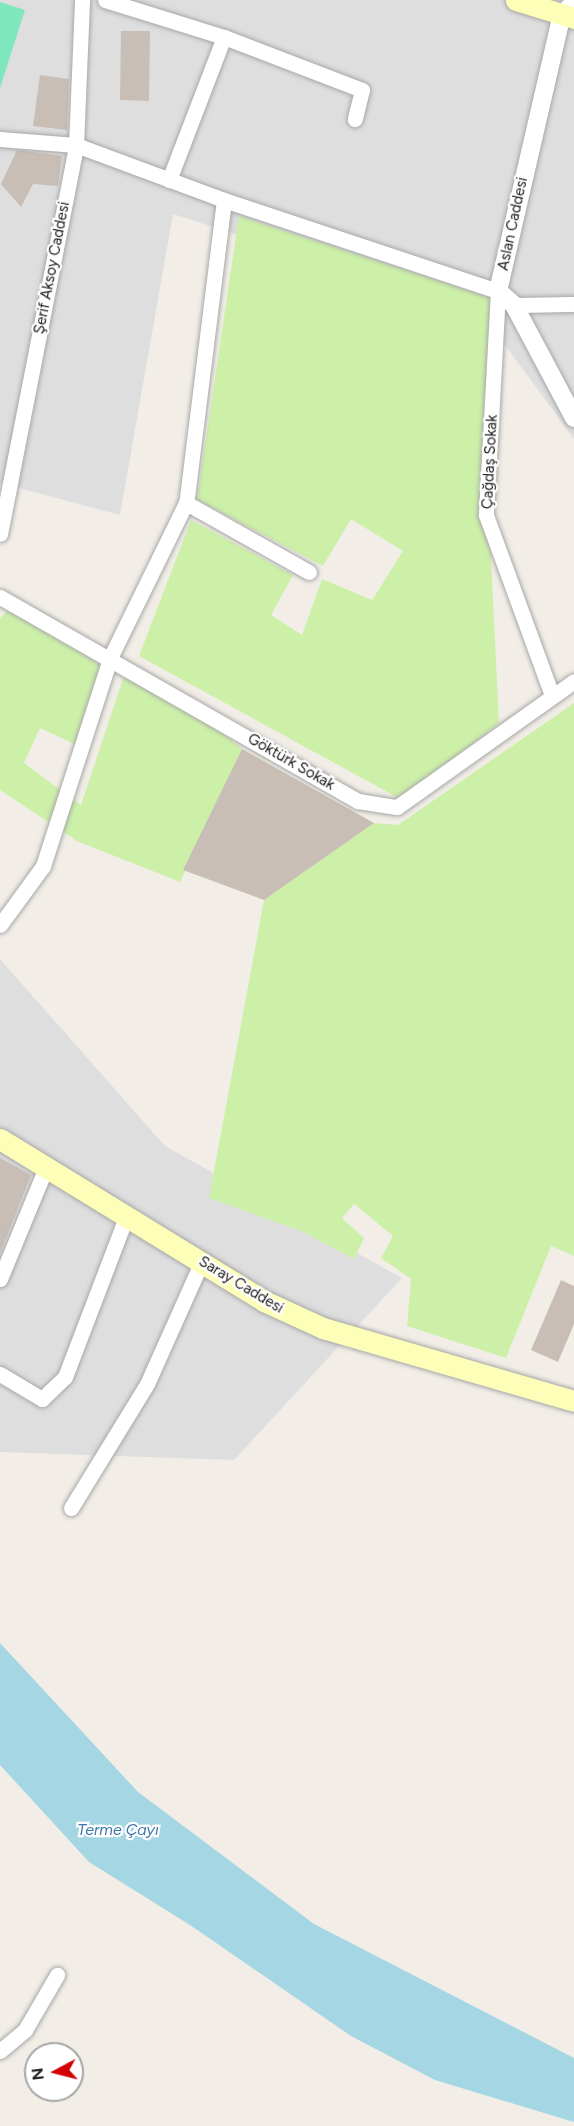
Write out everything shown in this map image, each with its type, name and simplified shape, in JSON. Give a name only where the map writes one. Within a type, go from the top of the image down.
[{"type":"main road","points":[[516,0],[570,12]]},
{"type":"main road","name":"Saray Caddesi","points":[[0,1139],[45,1170],[202,1262],[264,1302],[323,1328],[574,1401]]},
{"type":"street","name":"Şerif Aksoy Caddesi","points":[[0,534],[75,145],[82,0]]},
{"type":"street","points":[[105,0],[224,37],[362,90],[355,119]]},
{"type":"street","name":"Aslan Caddesi","points":[[570,12],[498,291],[514,305],[574,418]]},
{"type":"street","points":[[169,180],[224,37]]},
{"type":"street","points":[[0,139],[75,145],[224,200],[498,291]]},
{"type":"street","points":[[0,925],[43,866],[110,658],[186,503],[224,200]]},
{"type":"street","name":"Çağdaş Sokak","points":[[498,291],[486,515],[552,695]]},
{"type":"street","points":[[514,305],[574,304]]},
{"type":"street","points":[[186,503],[309,572]]},
{"type":"street","name":"Göktürk Sokak","points":[[0,597],[358,801],[397,807],[574,681]]},
{"type":"street","points":[[0,1279],[45,1170]]},
{"type":"street","points":[[0,1374],[42,1399],[65,1377],[126,1217]]},
{"type":"street","points":[[71,1508],[147,1384],[202,1262]]},
{"type":"street","points":[[0,2051],[25,2030],[57,1975]]},
{"type":"shaded area","points":[[0,0],[574,0],[574,439],[483,315],[173,214],[120,515],[0,483]]},
{"type":"shaded area","points":[[0,959],[165,1146],[402,1278],[234,1460],[0,1452]]},
{"type":"green space","points":[[0,2],[25,10],[0,88]]},
{"type":"green space","points":[[239,216],[500,301],[489,516],[499,723],[402,800],[139,656],[191,520],[293,575],[271,615],[302,635],[322,579],[372,600],[403,551],[351,519],[323,566],[197,500]]},
{"type":"green space","points":[[9,609],[107,669],[81,747],[40,728],[24,763],[81,805],[124,676],[211,724],[242,749],[180,882],[77,841],[0,790],[0,618]]},
{"type":"green space","points":[[574,703],[574,1256],[551,1246],[506,1358],[407,1326],[411,1279],[381,1258],[393,1236],[354,1204],[342,1218],[364,1238],[354,1259],[301,1231],[209,1198],[264,900],[374,823],[398,825]]},
{"type":"water","name":"Terme Çayı","points":[[0,1643],[138,1792],[314,1924],[574,2058],[574,2122],[435,2080],[351,2036],[190,1925],[89,1862],[0,1765]]},
{"type":"building","points":[[121,31],[150,31],[149,101],[120,100]]},
{"type":"building","points":[[40,75],[69,79],[67,130],[33,126]]},
{"type":"building","points":[[17,150],[62,156],[58,186],[33,184],[21,207],[1,184]]},
{"type":"building","points":[[242,749],[374,823],[264,900],[183,870]]},
{"type":"building","points":[[0,1158],[31,1175],[0,1253]]},
{"type":"building","points":[[561,1280],[574,1286],[574,1324],[558,1362],[531,1350]]}]
